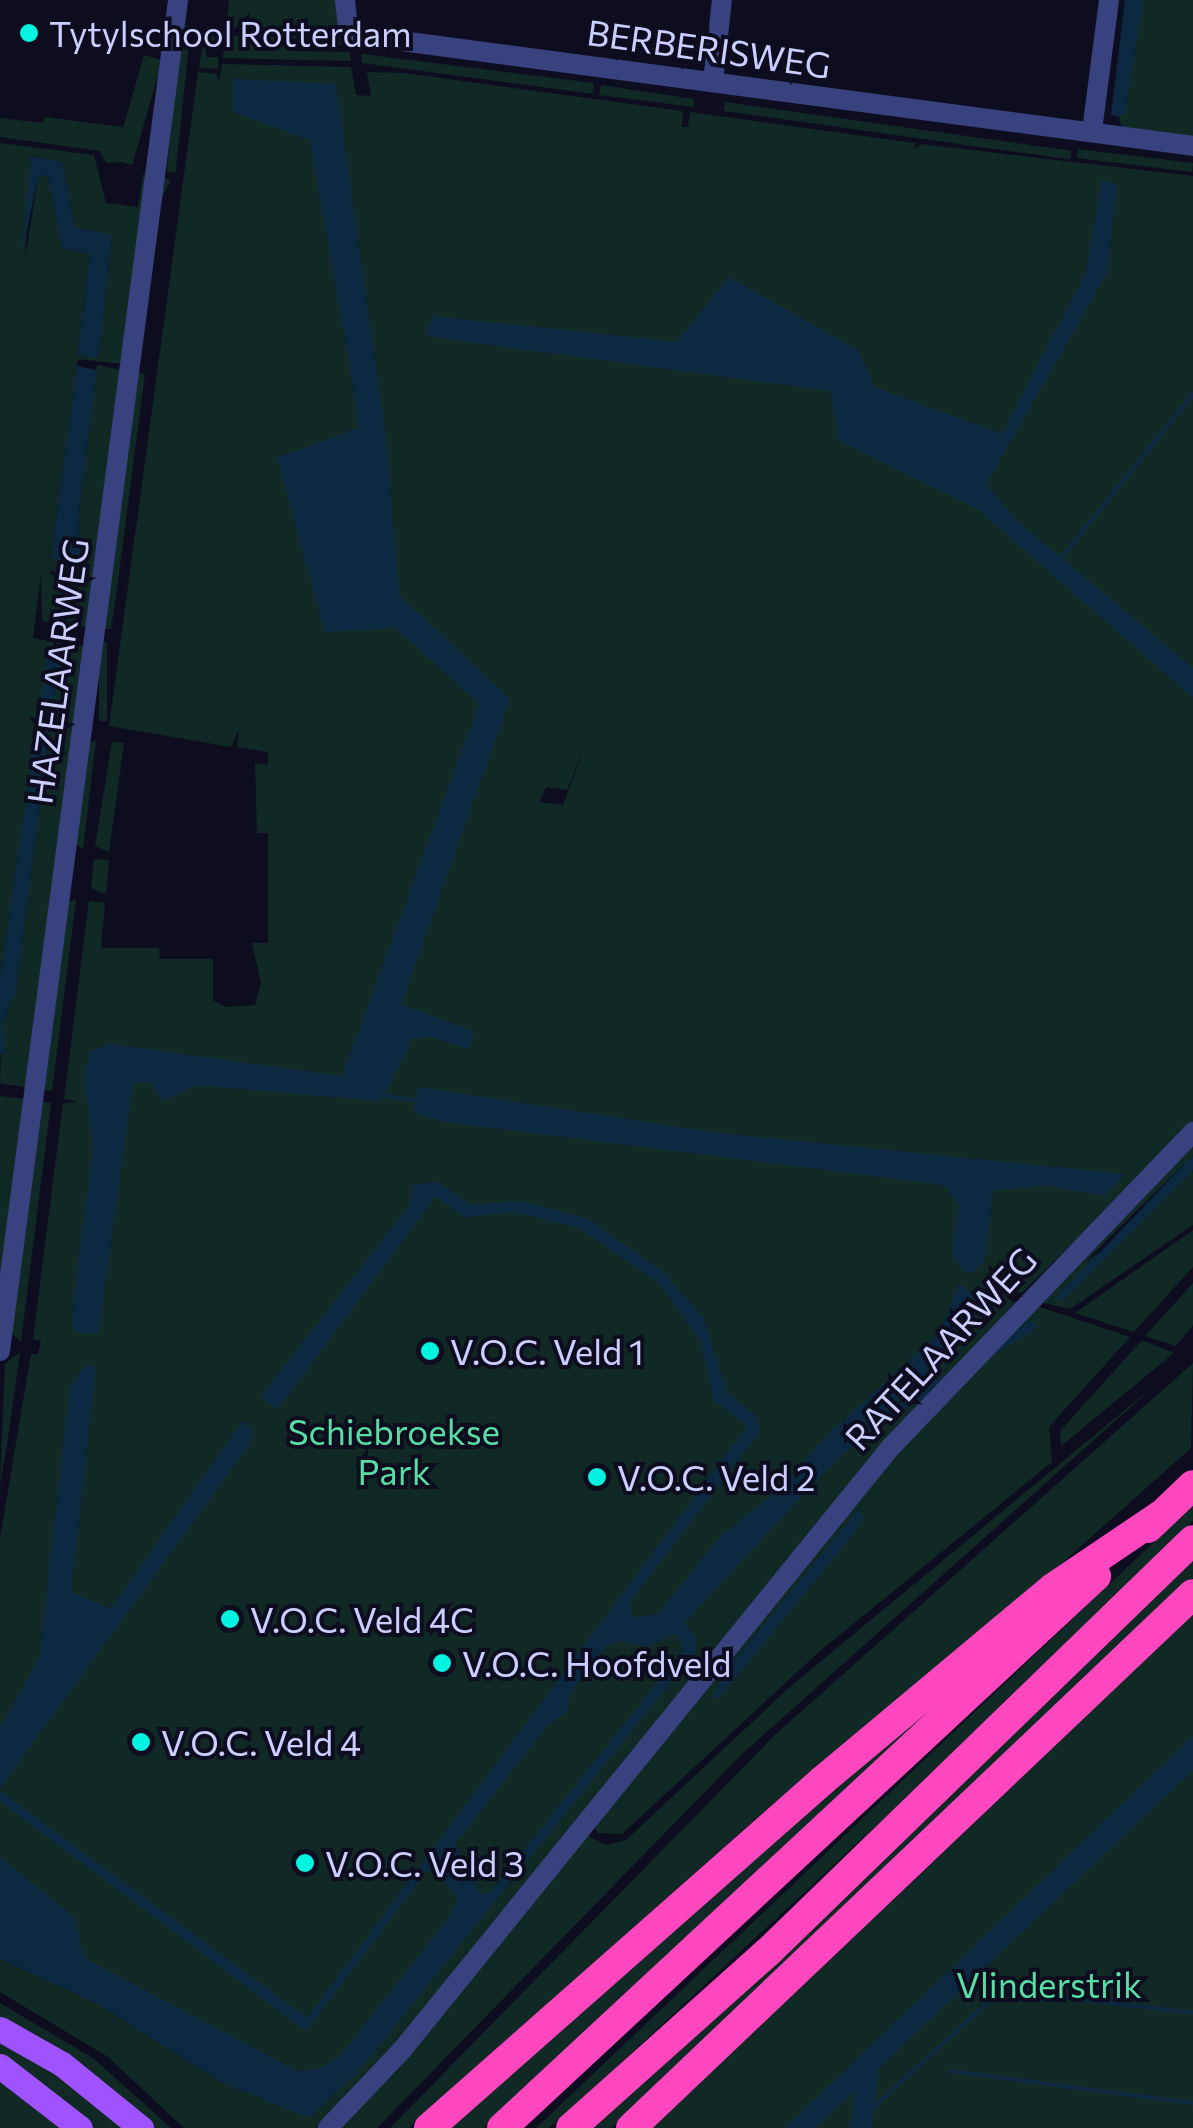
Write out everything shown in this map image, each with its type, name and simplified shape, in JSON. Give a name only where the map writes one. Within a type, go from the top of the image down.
[{"type":"highway","points":[[502,2128],[1193,1485]]},
{"type":"highway","points":[[429,2128],[889,1725],[1053,1588],[1162,1515]]},
{"type":"highway","points":[[572,2128],[767,1953],[1193,1540]]},
{"type":"highway","points":[[631,2128],[1193,1594]]},
{"type":"highway","points":[[621,2128],[703,2058]]},
{"type":"main road","points":[[0,2029],[62,2064],[140,2128]]},
{"type":"main road","points":[[0,2066],[80,2128]]},
{"type":"street","name":"HAZELAARWEG","points":[[0,1352],[178,0]]},
{"type":"street","name":"BERBERISWEG","points":[[345,0],[348,30],[356,34],[1193,146]]},
{"type":"street","points":[[713,81],[722,0]]},
{"type":"street","points":[[1092,131],[1109,0]]},
{"type":"street","name":"RATELAARWEG","points":[[328,2128],[402,2050],[890,1448],[1193,1132]]},
{"type":"green space","points":[[229,0],[339,0],[352,46],[294,43],[289,30],[226,28]]},
{"type":"green space","points":[[1133,0],[1193,0],[1193,137],[1123,127],[1119,121]]},
{"type":"green space","points":[[182,25],[191,26],[176,172],[167,171]]},
{"type":"green space","points":[[225,35],[277,37],[295,51],[350,52],[351,61],[223,58]]},
{"type":"green space","points":[[221,36],[219,50],[206,45],[206,57],[218,57],[218,69],[199,68],[204,37]]},
{"type":"green space","points":[[362,54],[594,83],[593,94],[362,63]]},
{"type":"green space","points":[[144,55],[162,60],[132,165],[114,160]]},
{"type":"green space","name":"Schiebroekse Park","points":[[222,64],[351,67],[356,95],[371,96],[367,72],[404,73],[683,111],[682,127],[688,127],[690,112],[915,143],[915,149],[920,144],[1193,176],[1193,1124],[1022,1293],[1006,1297],[1014,1303],[821,1518],[402,2040],[318,2128],[184,2128],[108,2057],[0,1992],[0,1959],[96,2003],[221,2082],[308,2117],[335,2094],[0,1942],[0,1538],[31,1354],[38,1354],[41,1341],[33,1339],[63,1103],[78,1102],[64,1099],[89,901],[105,903],[101,948],[159,948],[160,959],[213,959],[213,1000],[224,1007],[255,1005],[261,983],[252,943],[268,943],[268,833],[257,833],[255,763],[268,765],[268,752],[237,747],[239,729],[231,747],[109,726],[198,72],[217,74],[219,82]],"holes":[[[586,744],[563,805],[540,802],[546,787],[567,790]]]},
{"type":"green space","points":[[601,85],[694,99],[694,107],[599,95]]},
{"type":"green space","points":[[725,102],[1072,151],[1070,160],[724,111]]},
{"type":"green space","points":[[45,117],[130,128],[125,162],[106,163],[100,151],[0,137],[0,118],[43,123]]},
{"type":"green space","points":[[0,143],[94,155],[106,203],[138,207],[143,174],[149,175],[123,364],[78,359],[51,557],[81,562],[78,520],[97,365],[122,370],[88,627],[42,621],[41,573],[33,638],[84,646],[29,1088],[0,1083],[2,1024],[16,989],[56,682],[67,680],[70,661],[48,658],[0,977]],"holes":[[[31,156],[62,162],[75,228],[112,236],[98,358],[78,354],[90,254],[62,249],[48,175],[38,178],[25,259]]]},
{"type":"green space","points":[[1078,149],[1193,163],[1192,172],[1077,158]]},
{"type":"green space","points":[[162,176],[171,181],[77,350],[68,345]]},
{"type":"green space","points":[[137,372],[145,374],[118,581],[111,629],[103,629]]},
{"type":"green space","points":[[99,642],[107,642],[107,721],[99,721]]},
{"type":"green space","points":[[96,740],[83,849],[74,842],[89,743]]},
{"type":"green space","points":[[112,742],[124,743],[109,852],[95,846]]},
{"type":"green space","points":[[94,859],[109,860],[106,894],[91,888]]},
{"type":"green space","points":[[76,899],[52,1091],[40,1089],[67,903]]},
{"type":"green space","points":[[0,1096],[27,1099],[0,1320]]},
{"type":"green space","points":[[38,1101],[51,1103],[21,1342],[11,1332]]},
{"type":"green space","points":[[1193,1143],[1193,1155],[1085,1262],[1132,1231],[1193,1170],[1193,1225],[1070,1309],[1035,1301]]},
{"type":"green space","points":[[1193,1230],[1193,1267],[1134,1332],[1075,1313]]},
{"type":"green space","points":[[1193,1283],[1193,1325],[1176,1346],[1145,1336]]},
{"type":"green space","points":[[1031,1304],[1130,1337],[1049,1427],[1052,1462],[820,1651],[622,1834],[598,1833],[595,1828],[839,1518]]},
{"type":"green space","points":[[1142,1340],[1174,1353],[1061,1446],[1060,1431]]},
{"type":"green space","points":[[20,1352],[7,1445],[0,1484],[5,1364]]},
{"type":"green space","points":[[1193,1363],[1191,1448],[1034,1588],[762,1813],[409,2128],[390,2128],[776,1734]]},
{"type":"green space","points":[[1160,1381],[741,1755],[377,2128],[341,2128],[409,2056],[587,1835],[606,1845],[626,1840],[791,1686]]},
{"type":"green space","points":[[1193,1505],[1193,1521],[894,1809],[582,2099],[549,2128],[536,2128]]},
{"type":"green space","points":[[1193,1556],[1193,1578],[750,2001],[611,2128],[588,2128]]},
{"type":"green space","name":"Vlinderstrik","points":[[1193,1613],[1193,2128],[652,2128],[964,1833]]},
{"type":"green space","points":[[1009,1636],[484,2128],[447,2128]]},
{"type":"green space","points":[[0,2003],[93,2058],[171,2128],[155,2128],[0,2019]]},
{"type":"green space","points":[[0,2036],[132,2128],[93,2128],[0,2058]]},
{"type":"green space","points":[[0,2076],[70,2128],[0,2128]]},
{"type":"water","points":[[1125,0],[1143,0],[1125,113],[1119,117],[1111,115]]},
{"type":"water","points":[[233,79],[336,84],[386,438],[399,595],[510,699],[401,1004],[475,1032],[468,1049],[429,1036],[412,1039],[381,1101],[196,1085],[162,1102],[152,1082],[133,1083],[98,1334],[77,1333],[71,1323],[93,1146],[84,1078],[89,1052],[110,1044],[342,1076],[479,704],[396,628],[325,632],[277,458],[358,428],[355,397],[310,140],[233,112]]},
{"type":"water","points":[[31,156],[62,162],[75,228],[112,235],[98,358],[78,355],[90,254],[62,249],[48,175],[38,178],[21,258]]},
{"type":"water","points":[[1102,179],[1117,185],[1107,273],[986,484],[1016,520],[1193,668],[1193,698],[979,510],[839,441],[831,391],[426,336],[432,316],[677,342],[729,277],[859,351],[874,387],[1002,434],[1086,272]]},
{"type":"water","points":[[77,366],[97,370],[78,519],[81,562],[70,564],[51,557]]},
{"type":"water","points":[[47,658],[70,661],[67,680],[56,682],[16,990],[2,1024],[5,1054],[0,1054],[0,977]]},
{"type":"water","points":[[418,1087],[719,1133],[1125,1174],[1105,1196],[1050,1186],[993,1190],[985,1258],[975,1272],[965,1273],[951,1254],[959,1205],[944,1185],[446,1122],[414,1113]]},
{"type":"water","points":[[1193,1155],[1193,1170],[1063,1300],[1056,1298]]},
{"type":"water","points":[[438,1182],[471,1205],[522,1201],[588,1219],[663,1272],[703,1317],[727,1392],[757,1417],[760,1431],[629,1603],[632,1617],[657,1615],[720,1537],[784,1485],[825,1437],[940,1332],[959,1284],[973,1294],[972,1318],[968,1333],[817,1480],[685,1622],[697,1642],[695,1652],[358,2072],[309,2118],[221,2082],[96,2003],[0,1959],[0,1857],[74,1917],[84,1958],[297,2071],[318,2069],[340,2056],[450,1916],[458,1898],[436,1870],[426,1872],[306,2031],[0,1801],[0,1791],[307,2018],[748,1425],[714,1401],[700,1340],[659,1283],[579,1228],[515,1212],[464,1217],[436,1196],[277,1410],[261,1396],[410,1205],[413,1184]],"holes":[[[676,1633],[684,1649],[490,1893],[480,1893],[455,1844],[547,1726],[568,1711],[570,1693],[607,1646],[620,1641],[646,1647]]]},
{"type":"water","points":[[1032,1320],[1037,1328],[848,1446],[843,1438]]},
{"type":"water","points":[[86,1365],[96,1367],[71,1592],[111,1609],[243,1420],[252,1430],[251,1442],[0,1788],[0,1728],[39,1658],[70,1387]]},
{"type":"water","points":[[857,1511],[865,1517],[849,1539],[719,1698],[712,1697],[726,1671]]},
{"type":"water","points":[[1193,1736],[1193,1770],[879,2068],[872,2128],[850,2128],[856,2089],[815,2128],[785,2128]]},
{"type":"waterway","points":[[1061,558],[1193,394]]},
{"type":"waterway","points":[[386,1096],[416,1100]]},
{"type":"waterway","points":[[872,2109],[1001,1990],[1193,2013]]},
{"type":"waterway","points":[[950,2071],[1193,2103]]},
{"type":"place","name":"Tytylschool Rotterdam","points":[[29,33]]},
{"type":"place","name":"V.O.C. Veld 1","points":[[430,1351]]},
{"type":"place","name":"V.O.C. Veld 2","points":[[597,1477]]},
{"type":"place","name":"V.O.C. Veld 4C","points":[[230,1619]]},
{"type":"place","name":"V.O.C. Hoofdveld","points":[[442,1663]]},
{"type":"place","name":"V.O.C. Veld 4","points":[[141,1742]]},
{"type":"place","name":"V.O.C. Veld 3","points":[[305,1863]]}]
